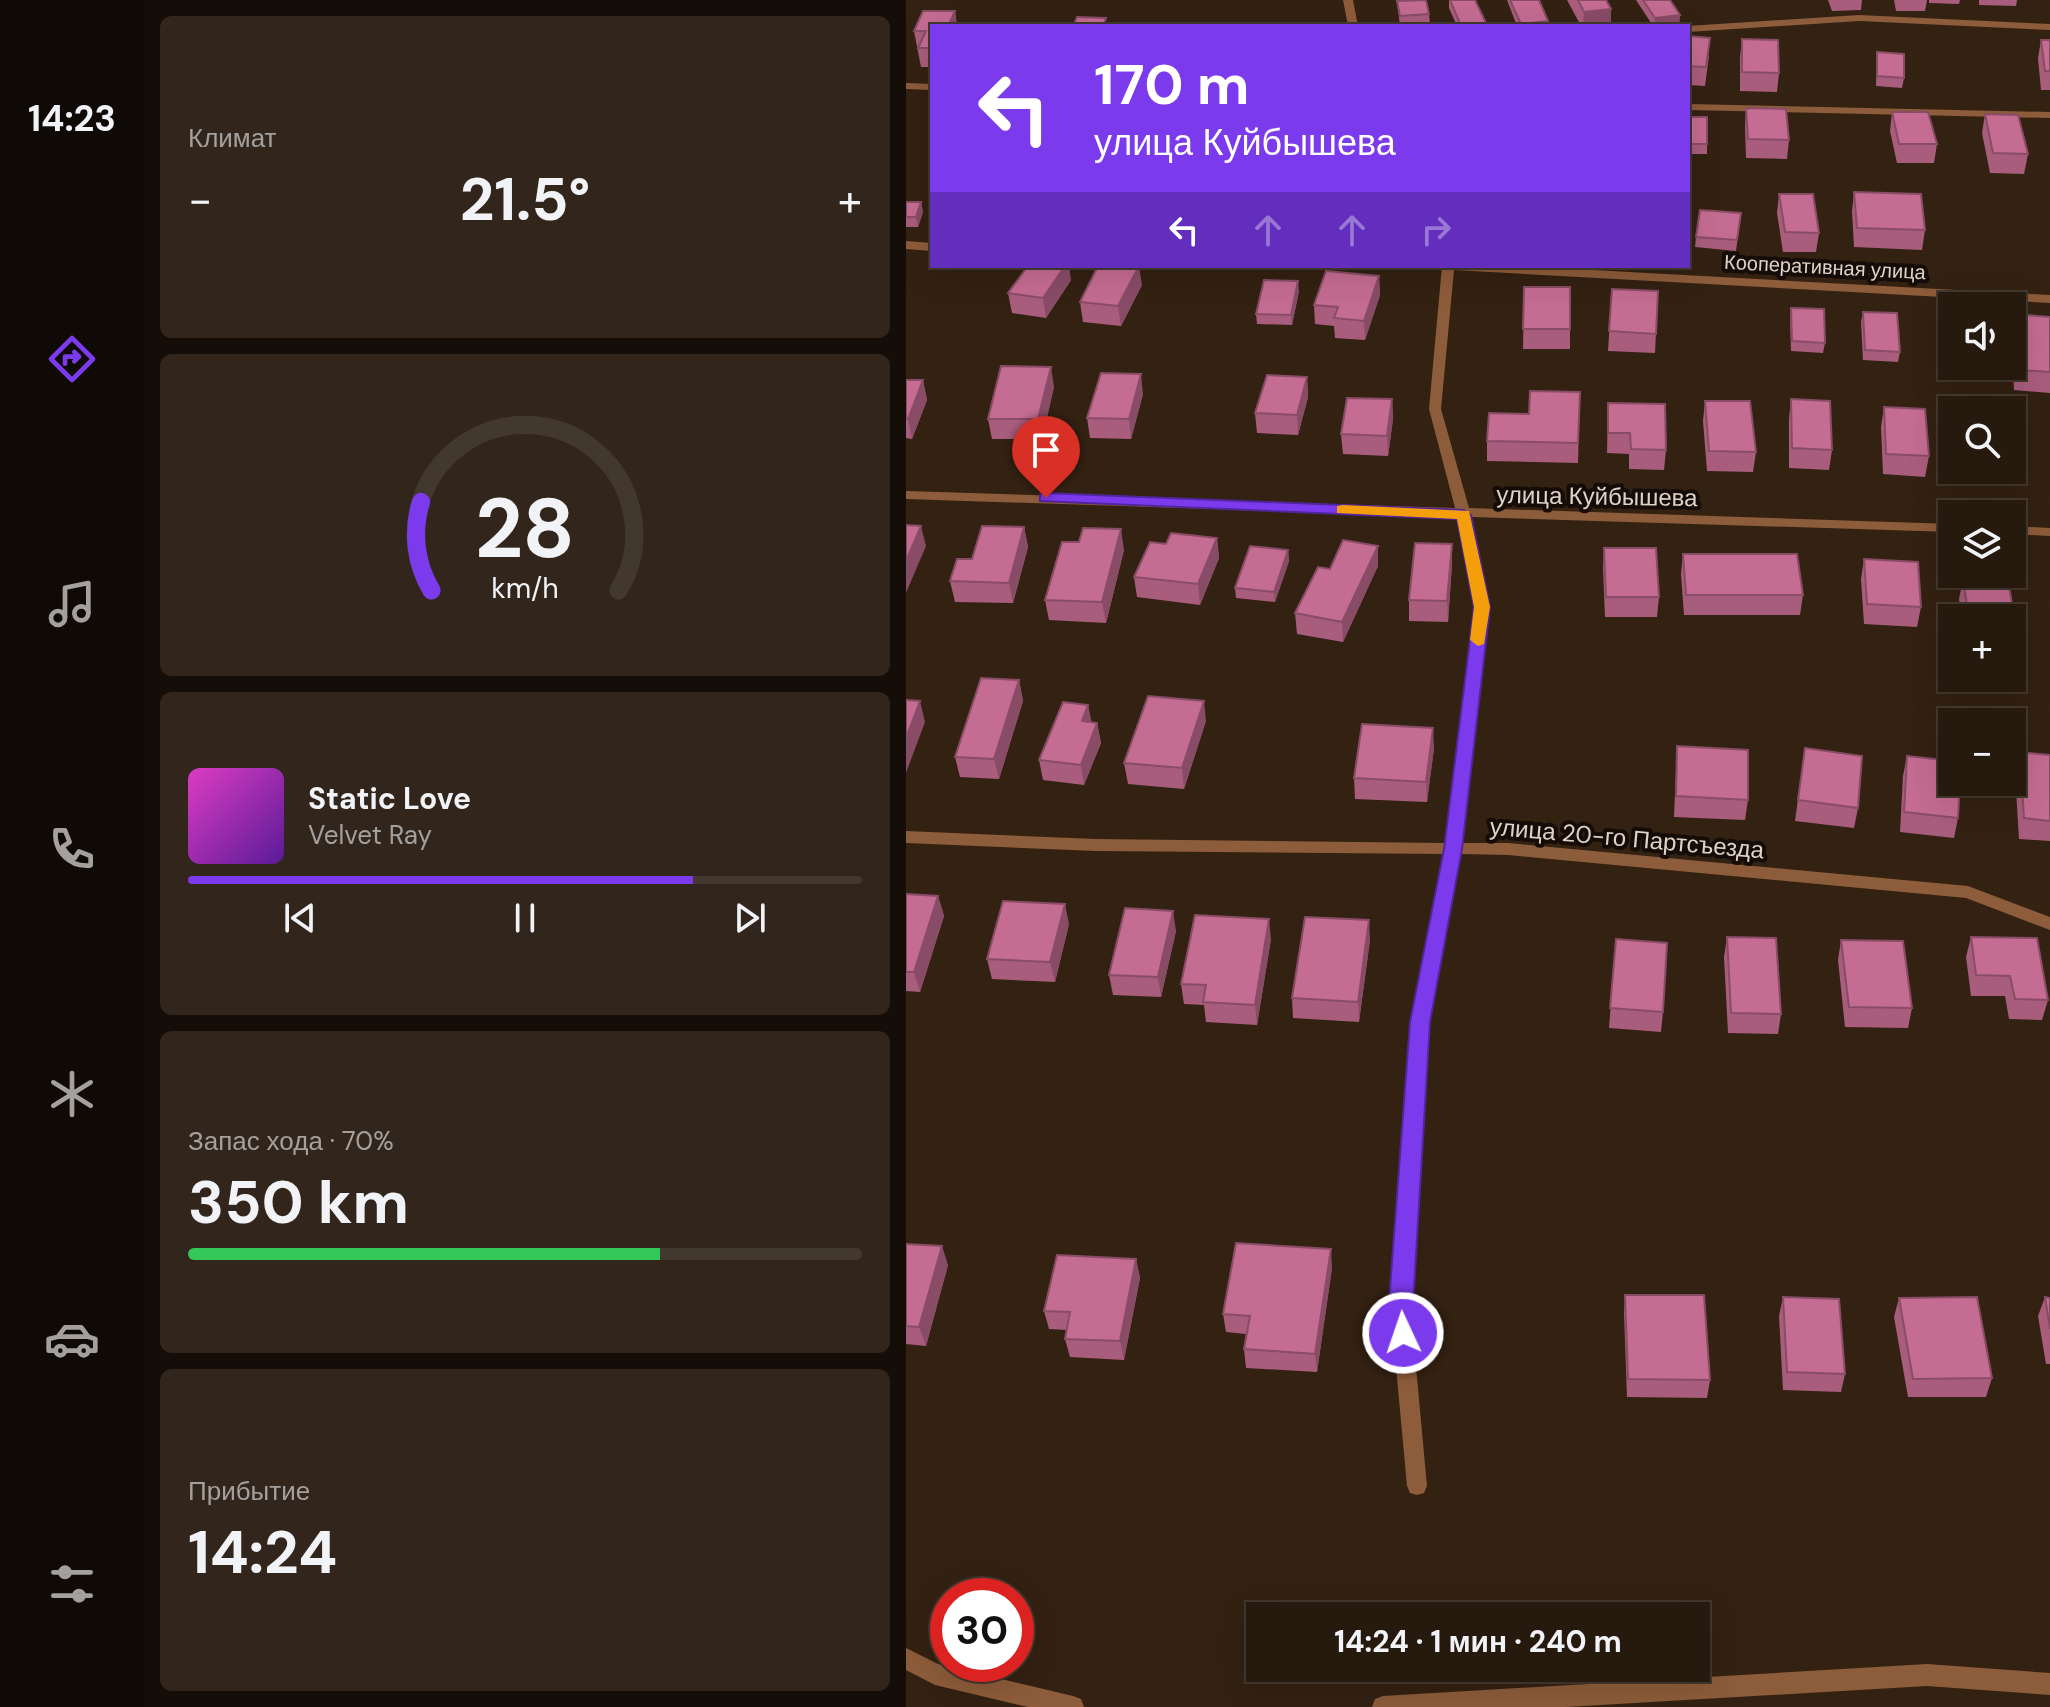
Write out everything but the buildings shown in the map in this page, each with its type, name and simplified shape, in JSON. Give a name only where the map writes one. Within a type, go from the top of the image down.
[{"type":"street","points":[[1348,0],[1353,24]]},
{"type":"street","points":[[1690,29],[1859,18],[2050,27]]},
{"type":"street","points":[[906,86],[930,87]]},
{"type":"street","points":[[1690,107],[2050,115]]},
{"type":"street","points":[[906,245],[930,247]]},
{"type":"street","points":[[1417,1486],[1400,1302],[1420,1022],[1453,849],[1482,607],[1464,515],[1435,409],[1451,268]]},
{"type":"street","name":"Кооперативная улица","points":[[1487,268],[2050,299]]},
{"type":"street","name":"улица Куйбышева","points":[[906,495],[1938,528]]},
{"type":"street","points":[[2026,531],[2050,532]]},
{"type":"street","name":"улица 20-го Партсъезда","points":[[906,837],[1096,845],[1508,849],[1968,892],[2050,924]]},
{"type":"street","points":[[906,1659],[935,1674],[1073,1707]]},
{"type":"street","points":[[1383,1707],[1927,1675],[2050,1684]]},
{"type":"slow traffic","points":[[1343,509],[1464,515],[1482,607],[1478,640]]},
{"type":"route","points":[[1046,498],[1464,515],[1482,607],[1453,849],[1420,1022],[1400,1302],[1403,1333]]}]
